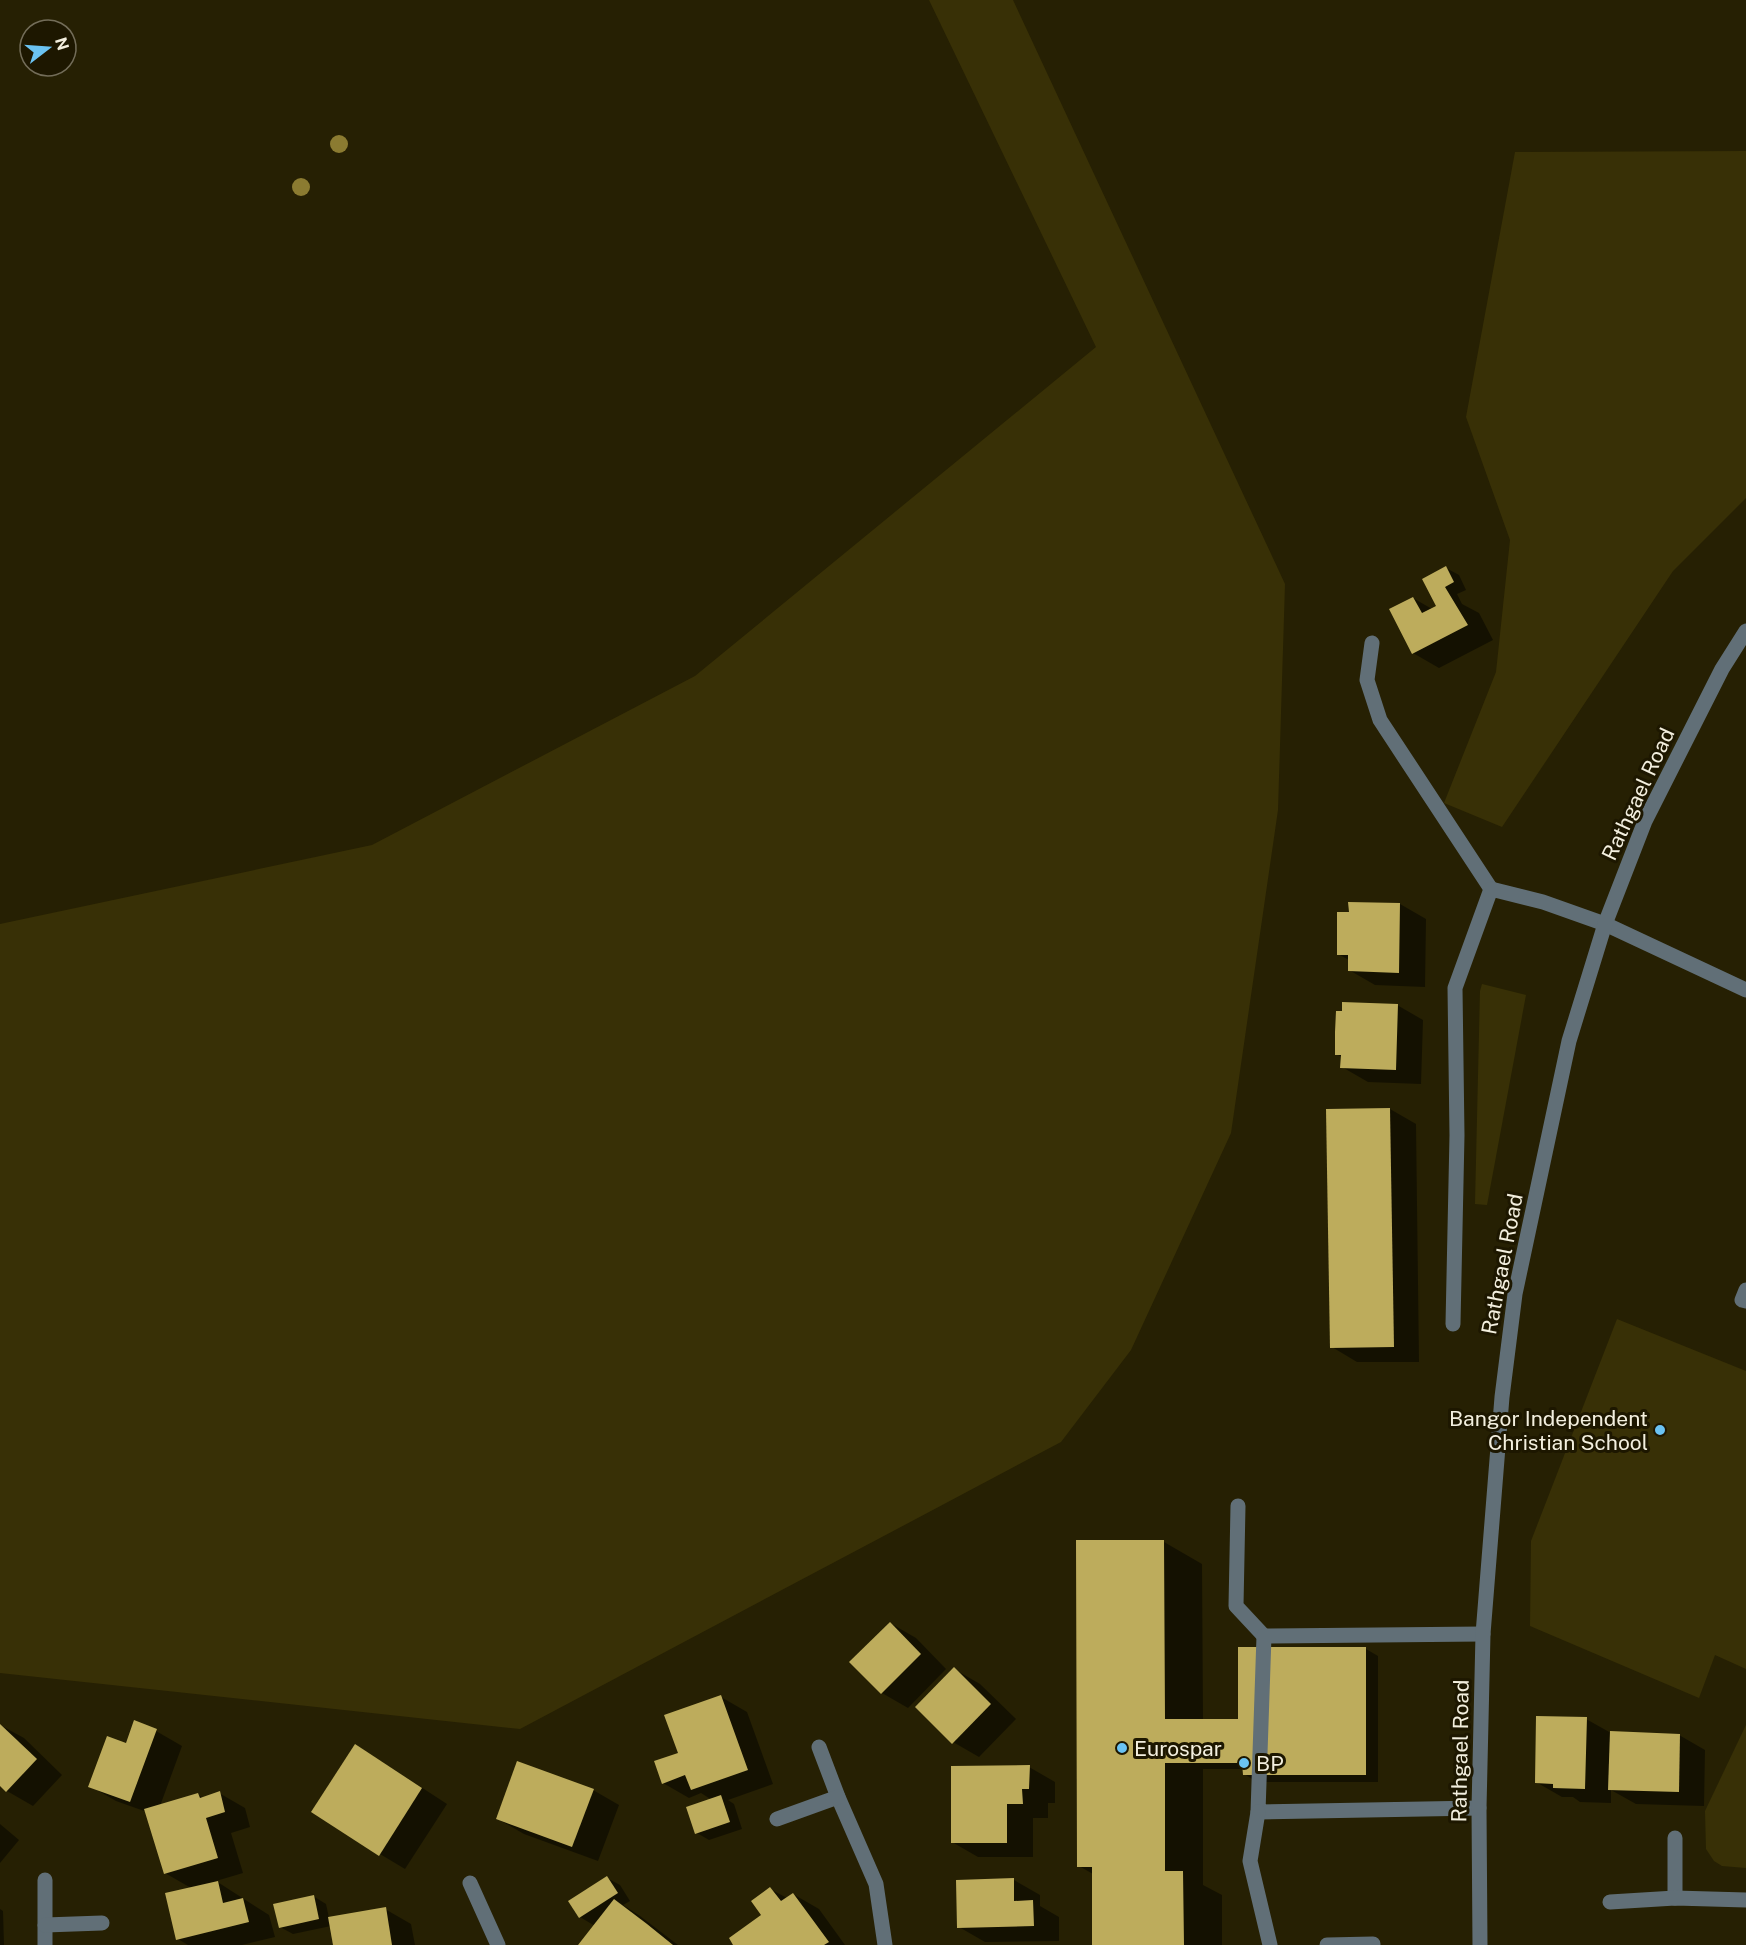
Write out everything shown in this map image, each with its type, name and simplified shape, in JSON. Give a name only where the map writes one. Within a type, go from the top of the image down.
[{"type":"street","name":"Rathgael Road","points":[[1480,1945],[1479,1808],[1483,1635],[1502,1397],[1515,1294],[1569,1041],[1605,924],[1645,821],[1722,669],[1746,631]]},
{"type":"street","points":[[1372,643],[1368,680],[1380,720],[1491,889],[1543,902],[1605,924],[1746,990]]},
{"type":"street","points":[[1453,1324],[1457,1135],[1455,988],[1491,889]]},
{"type":"street","points":[[1746,1290],[1742,1300],[1746,1302]]},
{"type":"street","points":[[1238,1506],[1236,1606],[1264,1636],[1258,1812],[1250,1861],[1270,1945]]},
{"type":"street","points":[[1264,1636],[1483,1635]]},
{"type":"street","points":[[819,1747],[876,1884],[885,1945]]},
{"type":"street","points":[[777,1819],[838,1797]]},
{"type":"street","points":[[1258,1812],[1479,1808]]},
{"type":"street","points":[[1675,1838],[1675,1898]]},
{"type":"street","points":[[45,1880],[45,1945]]},
{"type":"street","points":[[470,1883],[498,1945]]},
{"type":"street","points":[[1611,1902],[1675,1898],[1746,1899]]},
{"type":"street","points":[[45,1925],[102,1923]]},
{"type":"street","points":[[1327,1945],[1373,1944]]},
{"type":"shaded area","points":[[929,0],[1013,0],[1285,584],[1278,810],[1231,1133],[1131,1350],[1061,1442],[520,1729],[0,1673],[0,924],[372,845],[695,676],[1096,347]]},
{"type":"shaded area","points":[[1746,151],[1746,498],[1673,571],[1502,827],[1444,803],[1496,672],[1510,540],[1466,417],[1515,152]]},
{"type":"shaded area","points":[[1482,984],[1526,995],[1487,1205],[1475,1204]]},
{"type":"shaded area","name":"Bangor Independent Christian School","points":[[1617,1319],[1746,1371],[1746,1669],[1715,1655],[1699,1698],[1530,1626],[1531,1541]]},
{"type":"shaded area","points":[[1746,1725],[1746,1868],[1722,1866],[1714,1861],[1706,1849],[1705,1811]]},
{"type":"building","points":[[1446,566],[1454,582],[1445,587],[1468,625],[1412,654],[1389,609],[1413,597],[1422,613],[1436,606],[1422,579]]},
{"type":"building","points":[[1348,902],[1400,903],[1399,973],[1348,971],[1348,955],[1337,955],[1337,912],[1349,912]]},
{"type":"building","points":[[1342,1002],[1398,1004],[1396,1070],[1340,1068],[1341,1055],[1335,1055],[1335,1032],[1336,1011],[1342,1011]]},
{"type":"building","points":[[1390,1108],[1394,1347],[1330,1348],[1326,1109]]},
{"type":"building","points":[[1076,1540],[1164,1540],[1165,1719],[1238,1719],[1238,1647],[1366,1647],[1366,1775],[1243,1775],[1242,1763],[1165,1763],[1165,1871],[1183,1871],[1184,1945],[1092,1945],[1092,1867],[1077,1867]]},
{"type":"building","points":[[890,1622],[921,1654],[881,1694],[849,1662]]},
{"type":"building","points":[[954,1667],[991,1704],[952,1744],[915,1707]]},
{"type":"building","points":[[721,1695],[748,1770],[691,1790],[685,1775],[662,1784],[654,1761],[678,1753],[664,1715]]},
{"type":"building","points":[[1536,1716],[1587,1717],[1585,1789],[1553,1788],[1553,1784],[1535,1783]]},
{"type":"building","points":[[134,1720],[157,1729],[130,1802],[88,1787],[107,1736],[126,1743]]},
{"type":"building","points":[[0,1724],[37,1759],[6,1792],[0,1786]]},
{"type":"building","points":[[1610,1731],[1680,1734],[1679,1792],[1608,1790]]},
{"type":"building","points":[[355,1744],[422,1788],[379,1856],[311,1812]]},
{"type":"building","points":[[517,1761],[594,1789],[572,1847],[496,1819]]},
{"type":"building","points":[[1030,1765],[1029,1789],[1022,1789],[1023,1804],[1007,1804],[1007,1843],[951,1843],[951,1766]]},
{"type":"building","points":[[220,1791],[225,1812],[206,1818],[218,1858],[164,1874],[144,1809],[198,1793],[200,1798]]},
{"type":"building","points":[[721,1795],[730,1822],[695,1834],[686,1807]]},
{"type":"building","points":[[607,1876],[618,1893],[579,1918],[568,1901]]},
{"type":"building","points":[[1014,1878],[1014,1901],[1033,1900],[1034,1926],[957,1928],[956,1880]]},
{"type":"building","points":[[218,1881],[223,1903],[243,1898],[249,1922],[176,1940],[165,1893]]},
{"type":"building","points":[[770,1887],[781,1901],[793,1893],[829,1942],[824,1945],[733,1945],[729,1938],[761,1915],[751,1901]]},
{"type":"building","points":[[314,1895],[319,1919],[279,1928],[273,1904]]},
{"type":"building","points":[[614,1899],[647,1924],[673,1945],[578,1945]]},
{"type":"building","points":[[386,1907],[392,1945],[333,1945],[328,1917]]},
{"type":"place","name":"Bangor Independent Christian School","points":[[1660,1430]]},
{"type":"place","name":"Eurospar","points":[[1122,1748]]},
{"type":"place","name":"BP","points":[[1244,1763]]}]
